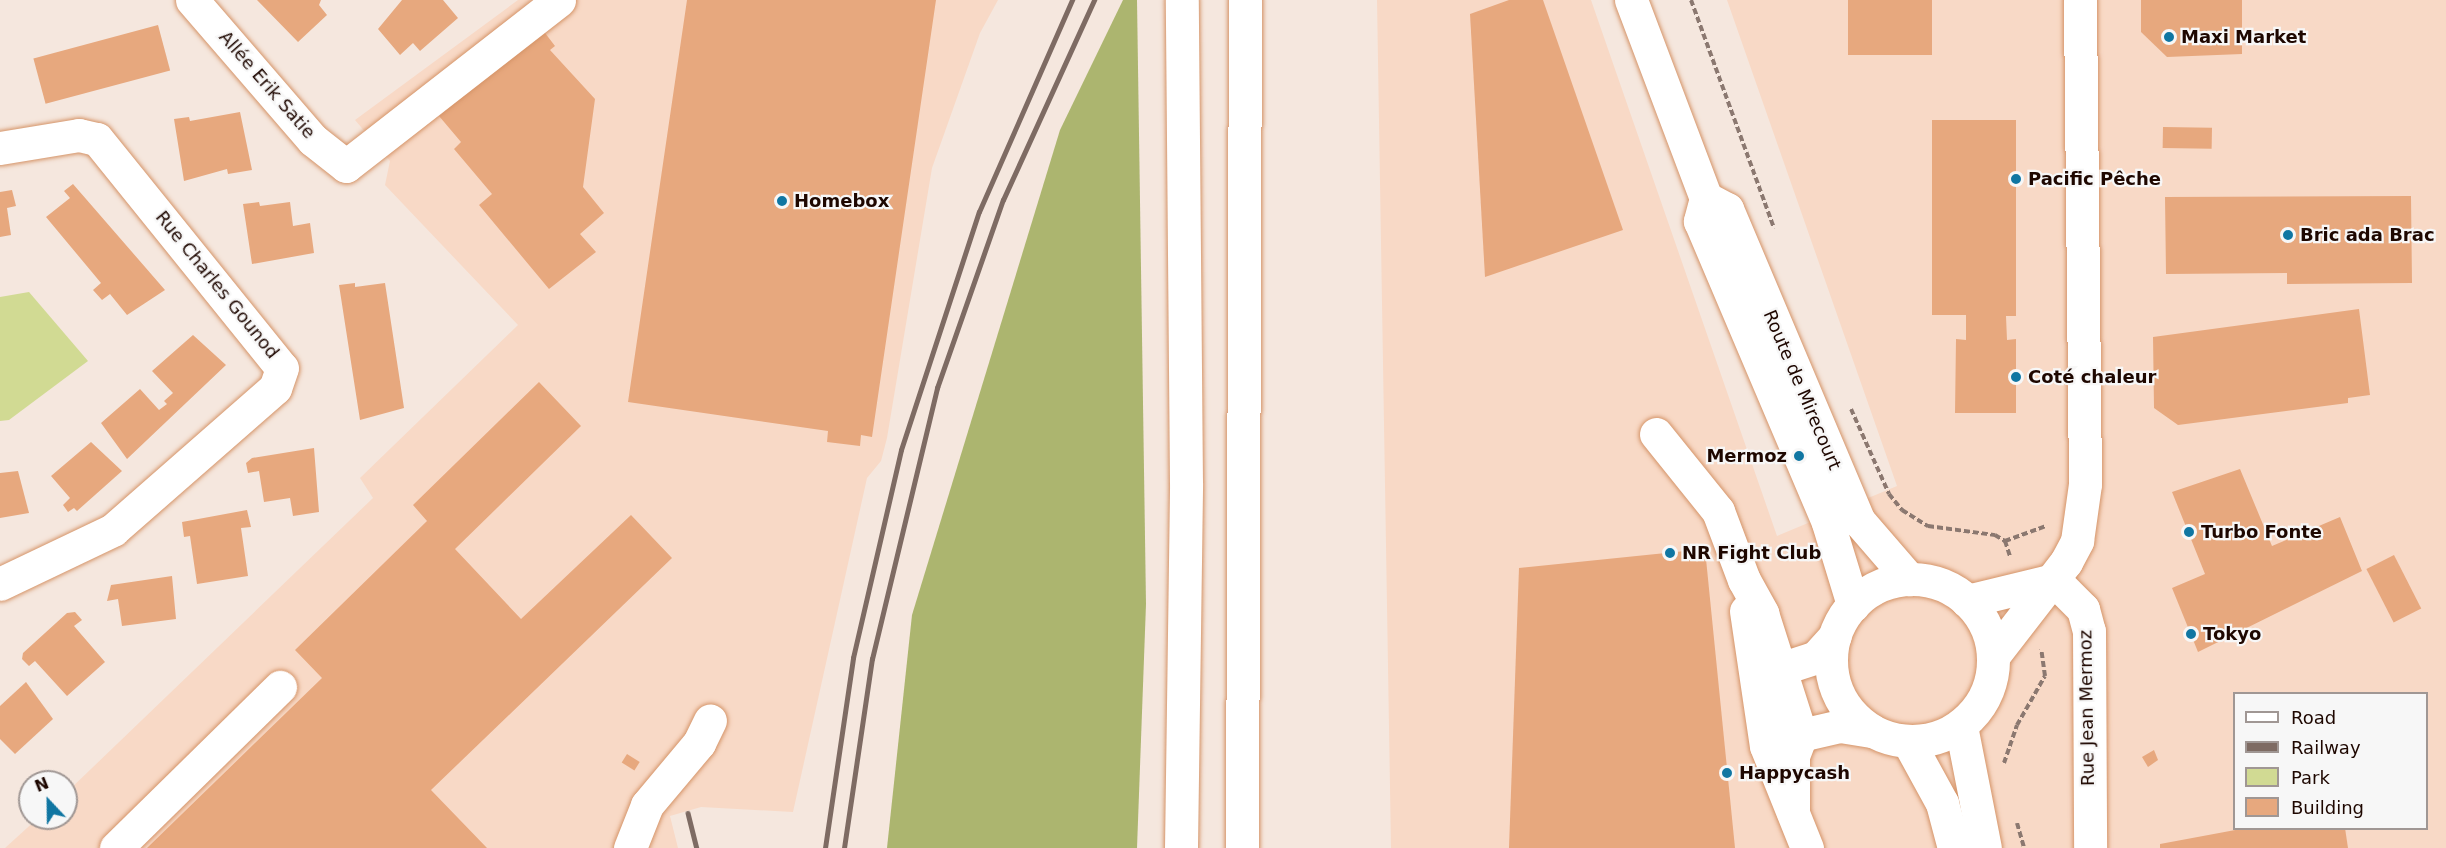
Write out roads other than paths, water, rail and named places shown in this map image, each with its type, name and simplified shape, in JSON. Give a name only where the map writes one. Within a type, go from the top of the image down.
[{"type":"main road","name":"Allée Erik Satie","points":[[192,0],[314,140],[346,166],[559,0]]},
{"type":"main road","points":[[1181,848],[1186,483],[1182,0]]},
{"type":"main road","points":[[1242,848],[1245,0]]},
{"type":"main road","name":"Route de Mirecourt","points":[[1631,0],[1706,198],[1701,221],[1828,523],[1853,605]]},
{"type":"main road","points":[[1757,705],[1801,735],[1840,726],[1873,731],[1908,741],[1927,740],[1961,726],[1986,694],[1994,655],[2025,601],[2054,580],[2077,541],[2085,484],[2080,0]]},
{"type":"main road","name":"Rue Charles Gounod","points":[[0,148],[79,135],[97,140],[282,368],[275,388],[113,530],[0,584]]},
{"type":"main road","name":"Route de Mirecourt","points":[[1706,198],[1727,209],[1859,521],[1909,579]]},
{"type":"main road","points":[[1656,434],[1718,511],[1744,580],[1762,613],[1801,735],[1793,756],[1793,812]]},
{"type":"main road","points":[[1757,705],[1780,669],[1816,657],[1835,636],[1853,605],[1869,591],[1909,579],[1950,588],[1967,601],[1981,616],[1994,655]]},
{"type":"main road","points":[[1744,580],[1757,705],[1777,780],[1807,848]]},
{"type":"main road","name":"Rue Jean Mermoz","points":[[2054,580],[2083,609],[2089,632],[2090,848]]},
{"type":"main road","points":[[1967,601],[2025,601]]},
{"type":"main road","points":[[1835,636],[1831,654],[1837,690],[1845,706],[1873,731]]},
{"type":"main road","points":[[116,848],[280,687]]},
{"type":"main road","points":[[630,848],[647,805],[699,743],[710,720]]},
{"type":"main road","points":[[1961,726],[1985,848]]},
{"type":"main road","points":[[1908,741],[1942,803],[1954,848]]},
{"type":"railway","points":[[825,848],[853,658],[901,450],[979,212],[1072,0]]},
{"type":"railway","points":[[844,848],[872,659],[937,388],[1003,200],[1094,0]]},
{"type":"railway","points":[[688,813],[697,848]]},
{"type":"place","name":"Maxi Market","points":[[2169,37]]},
{"type":"place","name":"Pacific Pêche","points":[[2016,179]]},
{"type":"place","name":"Homebox","points":[[782,201]]},
{"type":"place","name":"Bric ada Brac","points":[[2288,235]]},
{"type":"place","name":"Coté chaleur","points":[[2016,377]]},
{"type":"place","name":"Mermoz","points":[[1799,456]]},
{"type":"place","name":"Turbo Fonte","points":[[2189,532]]},
{"type":"place","name":"NR Fight Club","points":[[1670,553]]},
{"type":"place","name":"Tokyo","points":[[2191,634]]},
{"type":"place","name":"Happycash","points":[[1727,773]]}]
